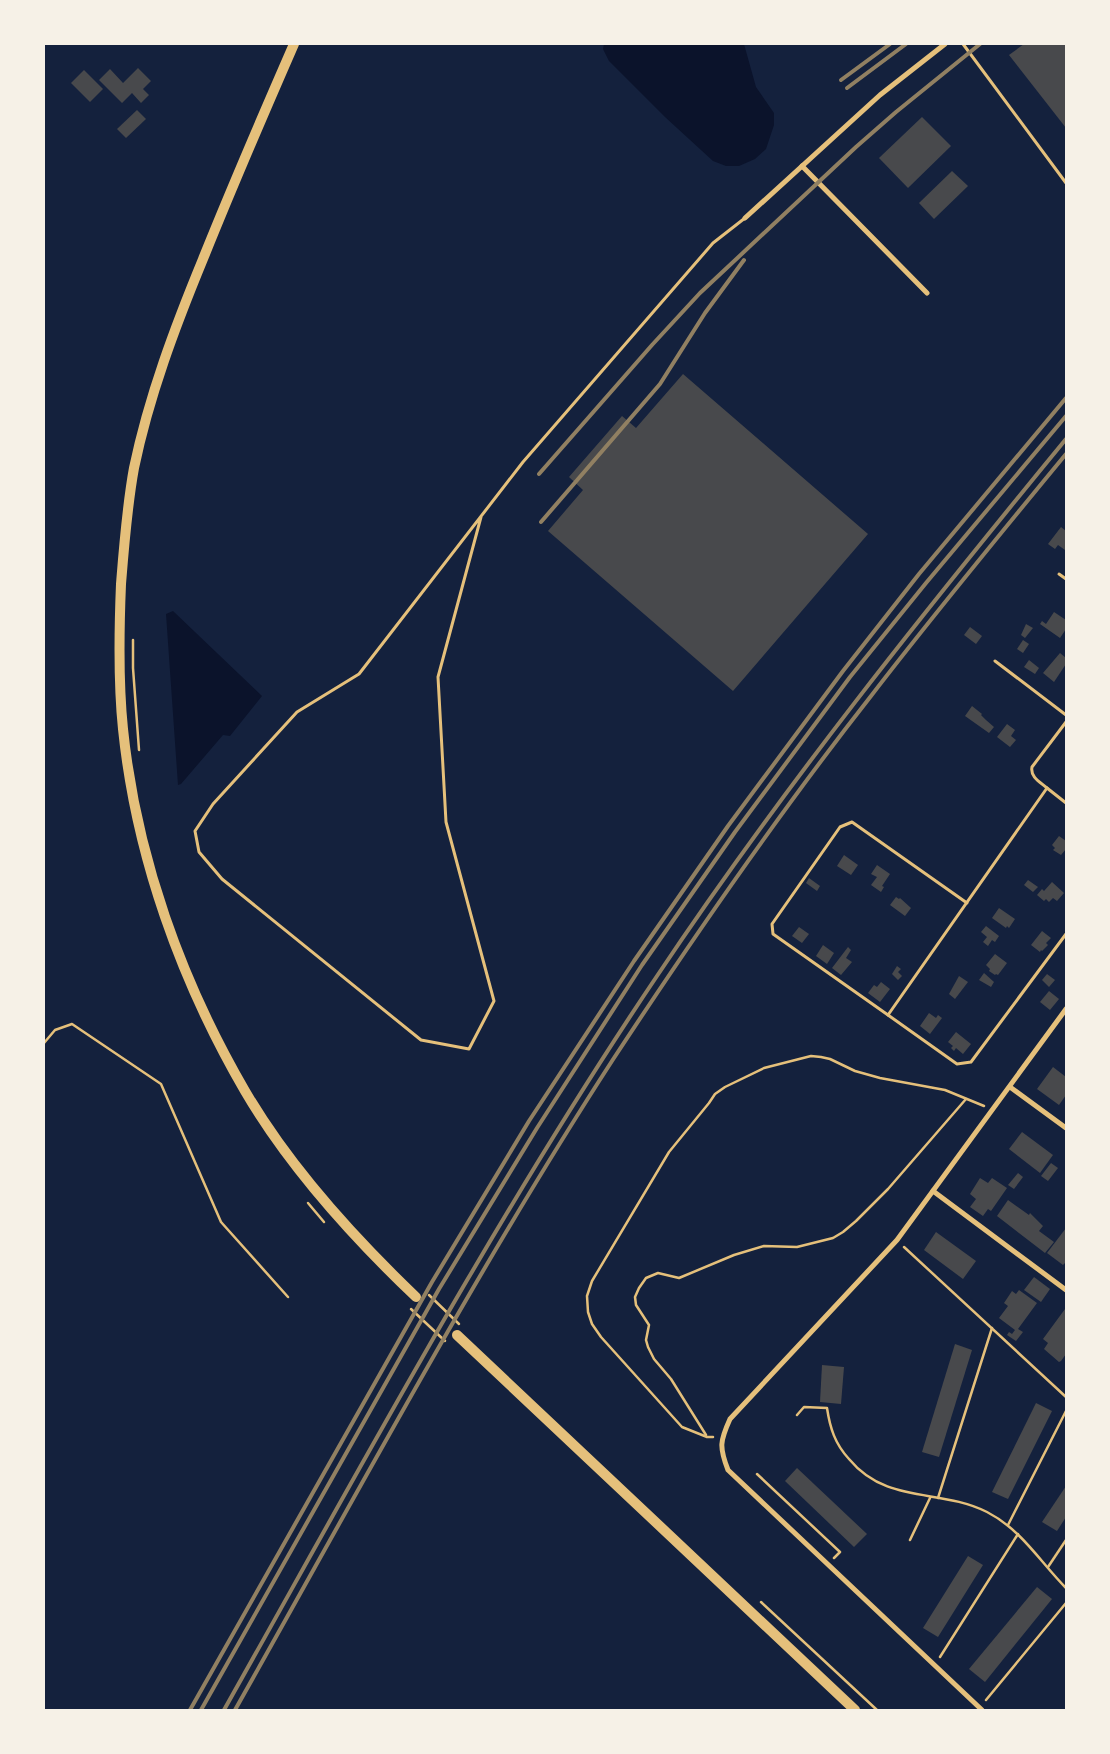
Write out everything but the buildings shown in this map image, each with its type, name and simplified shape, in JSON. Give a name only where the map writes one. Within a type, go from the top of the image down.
[{"type":"main road","points":[[294,44],[218,222],[172,337],[152,396],[134,469],[124,541],[118,635],[123,729],[137,817],[165,918],[202,1012],[246,1093],[295,1164],[353,1234],[419,1293]]},
{"type":"main road","points":[[461,1333],[855,1710]]},
{"type":"street","points":[[745,218],[880,95],[945,44]]},
{"type":"street","points":[[802,166],[927,293]]},
{"type":"street","points":[[981,1709],[728,1470],[721,1452],[723,1437],[730,1419],[897,1240],[1066,1009]]},
{"type":"street","points":[[1010,1086],[1066,1128]]},
{"type":"street","points":[[933,1192],[1066,1290]]},
{"type":"lane","points":[[963,44],[1066,183]]},
{"type":"lane","points":[[481,517],[438,677],[446,822],[494,1001],[468,1049],[420,1040],[222,879],[199,852],[194,831],[213,804],[297,712],[359,674],[522,462],[713,243],[745,218]]},
{"type":"lane","points":[[1059,574],[1066,579]]},
{"type":"lane","points":[[995,661],[1066,715]]},
{"type":"lane","points":[[1066,722],[1032,767],[1031,772],[1034,777],[1066,803]]},
{"type":"lane","points":[[888,1015],[1047,788]]},
{"type":"lane","points":[[967,903],[852,822],[840,827],[806,873],[772,924],[773,934],[957,1064],[971,1062],[1066,934]]},
{"type":"path","points":[[133,631],[140,756]]},
{"type":"path","points":[[44,1043],[55,1030],[72,1024],[161,1084],[221,1222],[288,1297]]},
{"type":"path","points":[[723,1437],[707,1437],[682,1427],[601,1337],[592,1324],[588,1312],[587,1296],[592,1281],[669,1152],[710,1103],[715,1094],[764,1068],[811,1056],[830,1059],[855,1071],[880,1078],[945,1090],[993,1110]]},
{"type":"path","points":[[707,1437],[671,1379],[654,1359],[648,1347],[646,1340],[649,1325],[636,1305],[635,1297],[642,1283],[646,1278],[658,1273],[678,1278],[685,1277],[734,1254],[764,1246],[797,1247],[833,1238],[856,1221],[888,1189],[966,1099]]},
{"type":"path","points":[[303,1196],[327,1225]]},
{"type":"path","points":[[897,1240],[1066,1396]]},
{"type":"path","points":[[419,1293],[461,1333]]},
{"type":"path","points":[[406,1305],[446,1341]]},
{"type":"path","points":[[938,1499],[992,1328]]},
{"type":"path","points":[[796,1415],[804,1407],[827,1408],[830,1426],[838,1447],[852,1464],[867,1477],[879,1485],[888,1488],[930,1498],[967,1503],[988,1513],[1018,1534],[1066,1588]]},
{"type":"path","points":[[1008,1526],[1066,1411]]},
{"type":"path","points":[[757,1474],[840,1552],[828,1565]]},
{"type":"path","points":[[910,1540],[930,1498]]},
{"type":"path","points":[[934,1666],[1018,1534]]},
{"type":"path","points":[[1048,1567],[1066,1540]]},
{"type":"path","points":[[760,1602],[877,1710]]},
{"type":"path","points":[[981,1709],[1066,1603]]},
{"type":"water","points":[[604,44],[744,44],[756,87],[774,113],[774,125],[766,149],[755,159],[739,166],[726,166],[713,161],[665,117],[609,61],[603,49]]},
{"type":"water","points":[[173,611],[262,696],[230,736],[223,735],[181,784],[178,785],[166,614]]},
{"type":"railway","points":[[841,80],[890,44]]},
{"type":"railway","points":[[847,88],[906,44]]},
{"type":"railway","points":[[539,474],[700,293],[856,147],[980,44]]},
{"type":"railway","points":[[541,522],[660,384],[705,313],[744,260]]},
{"type":"railway","points":[[190,1710],[432,1282],[529,1121],[634,961],[728,826],[843,671],[919,574],[1066,398]]},
{"type":"railway","points":[[201,1710],[439,1289],[537,1128],[642,965],[735,832],[850,677],[1066,416]]},
{"type":"railway","points":[[224,1710],[433,1339],[598,1065],[705,906],[804,770],[959,570],[1066,439]]},
{"type":"railway","points":[[235,1710],[465,1301],[562,1140],[643,1014],[706,921],[803,785],[943,604],[1066,454]]}]
